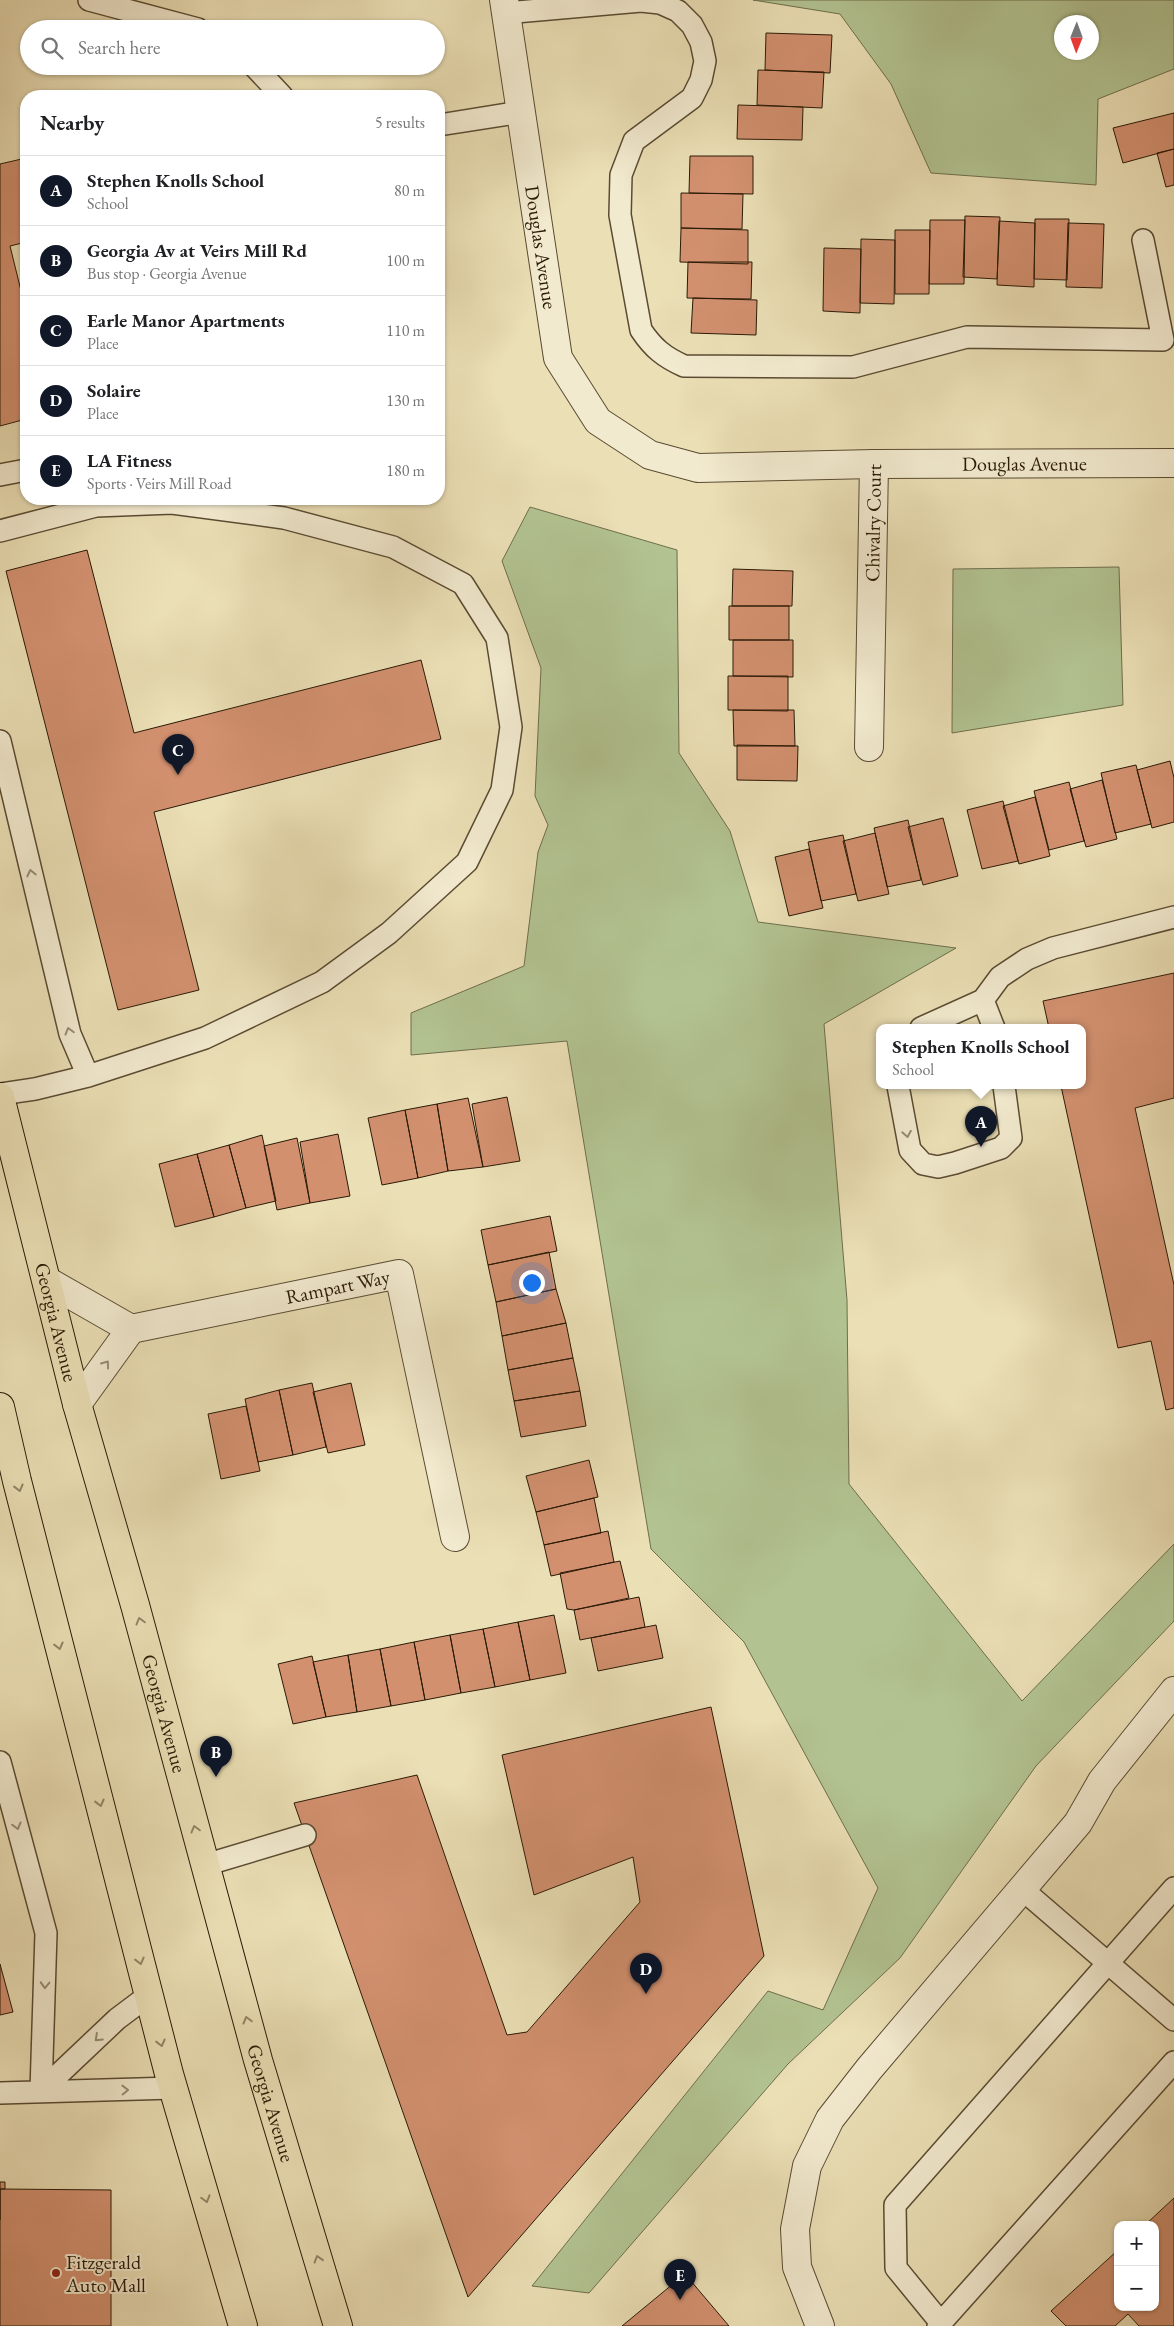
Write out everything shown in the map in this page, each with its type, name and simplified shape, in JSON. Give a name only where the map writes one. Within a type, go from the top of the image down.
[{"type":"main road","name":"Georgia Avenue","points":[[0,1095],[77,1404],[135,1605],[258,2060],[339,2319]]},
{"type":"main road","points":[[0,1407],[17,1481],[173,2088],[242,2326]]},
{"type":"street","name":"Douglas Avenue","points":[[505,6],[558,358],[598,421],[650,456]]},
{"type":"street","name":"Chivalry Court","points":[[650,456],[698,468],[874,464],[869,747]]},
{"type":"street","name":"Douglas Avenue","points":[[874,464],[1174,463]]},
{"type":"street","name":"Rampart Way","points":[[131,1329],[399,1274],[455,1537]]},
{"type":"street","points":[[47,1281],[131,1329],[77,1404]]},
{"type":"street","points":[[820,2326],[798,2267],[795,2229],[807,2166],[830,2119],[852,2090],[1078,1823],[1102,1781],[1174,1691]]},
{"type":"lane","points":[[89,0],[164,20]]},
{"type":"lane","points":[[505,6],[641,1],[660,3],[678,11],[692,25],[702,42],[704,61],[701,80],[692,98],[634,141],[621,174],[620,215],[641,330],[652,346],[666,358],[684,366],[853,367],[966,337],[1163,340],[1143,240]]},
{"type":"lane","points":[[262,75],[276,90]]},
{"type":"lane","points":[[445,124],[521,112]]},
{"type":"lane","points":[[0,475],[20,471]]},
{"type":"lane","points":[[0,531],[96,506],[111,505]]},
{"type":"lane","points":[[0,1095],[35,1089],[88,1076],[205,1038],[322,982],[389,933],[467,862],[502,790],[511,727],[497,638],[463,584],[394,547],[284,518],[198,505]]},
{"type":"lane","points":[[0,741],[70,1034],[88,1076]]},
{"type":"lane","points":[[930,1024],[983,1000],[1000,977],[1027,959],[1053,948],[1174,917]]},
{"type":"lane","points":[[983,1000],[992,1024]]},
{"type":"lane","points":[[899,1089],[910,1150],[923,1164],[938,1167],[1001,1148],[1011,1138],[1004,1089]]},
{"type":"lane","points":[[0,1762],[46,1933],[41,2091]]},
{"type":"lane","points":[[205,1865],[305,1835]]},
{"type":"lane","points":[[1174,1888],[895,2205],[896,2268],[939,2325],[1174,2062]]},
{"type":"lane","points":[[1022,1889],[1174,2020]]},
{"type":"lane","points":[[41,2091],[117,2020],[149,1996]]},
{"type":"lane","points":[[0,2093],[173,2088]]},
{"type":"green space","points":[[753,0],[1174,0],[1174,69],[1098,99],[1096,185],[931,173],[891,84],[840,14]]},
{"type":"green space","points":[[530,507],[677,550],[679,753],[730,831],[758,922],[956,948],[824,1024],[847,1300],[849,1484],[1022,1701],[1174,1544],[1174,1621],[1036,1766],[900,1958],[788,2064],[589,2293],[532,2286],[768,1991],[823,2010],[878,1888],[744,1642],[651,1549],[567,1041],[411,1055],[411,1013],[524,966],[538,852],[548,825],[535,796],[541,668],[502,561]]},
{"type":"green space","points":[[1119,567],[1123,705],[952,733],[953,569]]},
{"type":"building","points":[[766,33],[832,35],[830,73],[765,70]]},
{"type":"building","points":[[758,70],[824,72],[822,108],[757,105]]},
{"type":"building","points":[[738,105],[803,107],[802,140],[737,139]]},
{"type":"building","points":[[1174,113],[1174,149],[1123,163],[1113,128]]},
{"type":"building","points":[[1174,149],[1174,185],[1166,187],[1157,153]]},
{"type":"building","points":[[690,156],[753,156],[753,194],[689,193]]},
{"type":"building","points":[[20,159],[20,244],[10,246],[20,287],[20,421],[0,426],[0,164]]},
{"type":"building","points":[[681,193],[743,194],[742,229],[681,228]]},
{"type":"building","points":[[965,216],[1000,217],[997,279],[963,277]]},
{"type":"building","points":[[1035,219],[1069,219],[1067,280],[1034,279]]},
{"type":"building","points":[[930,220],[965,220],[964,284],[929,284]]},
{"type":"building","points":[[999,221],[1035,223],[1034,287],[997,285]]},
{"type":"building","points":[[1068,223],[1104,224],[1102,288],[1066,287]]},
{"type":"building","points":[[681,228],[748,230],[748,264],[680,262]]},
{"type":"building","points":[[895,230],[930,230],[929,294],[895,294]]},
{"type":"building","points":[[861,239],[895,240],[894,304],[860,303]]},
{"type":"building","points":[[824,248],[861,249],[860,313],[823,311]]},
{"type":"building","points":[[688,262],[752,262],[751,299],[687,298]]},
{"type":"building","points":[[693,298],[757,300],[756,335],[691,333]]},
{"type":"building","points":[[87,550],[134,733],[421,660],[441,739],[154,812],[199,990],[118,1010],[6,571]]},
{"type":"building","points":[[733,569],[793,571],[792,606],[732,606]]},
{"type":"building","points":[[729,606],[789,606],[789,640],[729,640]]},
{"type":"building","points":[[733,640],[793,640],[793,677],[733,676]]},
{"type":"building","points":[[728,676],[788,676],[788,711],[728,710]]},
{"type":"building","points":[[733,710],[794,710],[795,746],[734,746]]},
{"type":"building","points":[[737,745],[798,746],[797,781],[737,780]]},
{"type":"building","points":[[1170,761],[1174,778],[1174,822],[1152,828],[1137,770]]},
{"type":"building","points":[[1136,765],[1151,824],[1115,833],[1101,773]]},
{"type":"building","points":[[1102,780],[1117,839],[1086,847],[1070,789]]},
{"type":"building","points":[[1069,782],[1084,841],[1049,850],[1034,791]]},
{"type":"building","points":[[1035,797],[1050,856],[1019,864],[1003,806]]},
{"type":"building","points":[[1003,801],[1018,861],[982,869],[967,810]]},
{"type":"building","points":[[943,818],[958,876],[923,885],[908,827]]},
{"type":"building","points":[[908,820],[921,880],[887,887],[874,828]]},
{"type":"building","points":[[875,833],[889,894],[858,901],[843,841]]},
{"type":"building","points":[[843,835],[856,894],[821,901],[808,842]]},
{"type":"building","points":[[809,849],[823,908],[789,916],[775,857]]},
{"type":"building","points":[[1174,973],[1174,1098],[1135,1108],[1174,1285],[1174,1408],[1166,1410],[1151,1341],[1118,1348],[1062,1089],[1086,1089],[1086,1024],[1048,1024],[1043,1001]]},
{"type":"building","points":[[507,1097],[520,1161],[483,1167],[472,1104]]},
{"type":"building","points":[[468,1098],[483,1167],[448,1171],[437,1104]]},
{"type":"building","points":[[437,1104],[448,1171],[418,1178],[405,1110]]},
{"type":"building","points":[[405,1110],[418,1178],[382,1185],[368,1118]]},
{"type":"building","points":[[338,1134],[350,1196],[310,1203],[300,1142]]},
{"type":"building","points":[[262,1135],[276,1201],[246,1208],[229,1145]]},
{"type":"building","points":[[297,1138],[310,1203],[277,1210],[264,1146]]},
{"type":"building","points":[[229,1145],[246,1208],[214,1217],[197,1154]]},
{"type":"building","points":[[197,1154],[214,1217],[175,1227],[159,1164]]},
{"type":"building","points":[[550,1216],[557,1251],[488,1265],[481,1230]]},
{"type":"building","points":[[549,1252],[556,1289],[496,1302],[488,1265]]},
{"type":"building","points":[[556,1289],[566,1323],[502,1336],[496,1302]]},
{"type":"building","points":[[566,1323],[573,1358],[508,1370],[502,1336]]},
{"type":"building","points":[[573,1358],[580,1391],[514,1401],[508,1370]]},
{"type":"building","points":[[312,1383],[326,1447],[293,1455],[279,1390]]},
{"type":"building","points":[[351,1383],[365,1445],[328,1453],[313,1392]]},
{"type":"building","points":[[279,1390],[293,1455],[258,1462],[245,1399]]},
{"type":"building","points":[[580,1391],[586,1426],[521,1437],[514,1401]]},
{"type":"building","points":[[246,1406],[260,1471],[221,1479],[208,1414]]},
{"type":"building","points":[[589,1460],[598,1497],[536,1512],[526,1476]]},
{"type":"building","points":[[594,1498],[601,1533],[544,1545],[536,1512]]},
{"type":"building","points":[[608,1531],[614,1562],[551,1576],[544,1545]]},
{"type":"building","points":[[620,1561],[629,1598],[574,1610],[567,1609],[560,1573]]},
{"type":"building","points":[[639,1597],[645,1627],[580,1640],[574,1610]]},
{"type":"building","points":[[554,1615],[566,1673],[530,1680],[518,1622]]},
{"type":"building","points":[[518,1622],[530,1680],[495,1687],[483,1629]]},
{"type":"building","points":[[656,1625],[663,1658],[598,1671],[591,1638]]},
{"type":"building","points":[[483,1629],[495,1687],[461,1693],[450,1635]]},
{"type":"building","points":[[450,1635],[461,1693],[425,1700],[414,1642]]},
{"type":"building","points":[[414,1642],[425,1700],[391,1706],[380,1649]]},
{"type":"building","points":[[380,1649],[391,1706],[357,1712],[348,1655]]},
{"type":"building","points":[[348,1655],[357,1712],[326,1717],[313,1662]]},
{"type":"building","points":[[312,1656],[326,1717],[293,1724],[278,1664]]},
{"type":"building","points":[[711,1707],[764,1956],[468,2297],[294,1803],[417,1775],[507,2035],[527,2032],[640,1902],[633,1857],[534,1895],[502,1755]]},
{"type":"building","points":[[0,1964],[13,2012],[0,2015]]},
{"type":"building","points":[[0,2182],[5,2182],[5,2189],[0,2189]]},
{"type":"building","name":"Fitzgerald Auto Mall","points":[[0,2189],[111,2190],[111,2326],[0,2326]]},
{"type":"building","points":[[1174,2198],[1174,2326],[1139,2326],[1128,2314],[1115,2326],[1066,2326],[1051,2311],[1114,2254],[1114,2311],[1159,2311],[1159,2221],[1149,2221]]},
{"type":"building","points":[[685,2274],[729,2326],[622,2326]]},
{"type":"place","name":"Earle Manor Apartments","points":[[178,775]]},
{"type":"place","name":"Stephen Knolls School","points":[[981,1147]]},
{"type":"place","name":"Georgia Av at Veirs Mill Rd","points":[[216,1777]]},
{"type":"place","name":"Solaire","points":[[646,1994]]},
{"type":"place","name":"Fitzgerald Auto Mall","points":[[56,2273]]},
{"type":"place","name":"LA Fitness","points":[[680,2300]]}]
